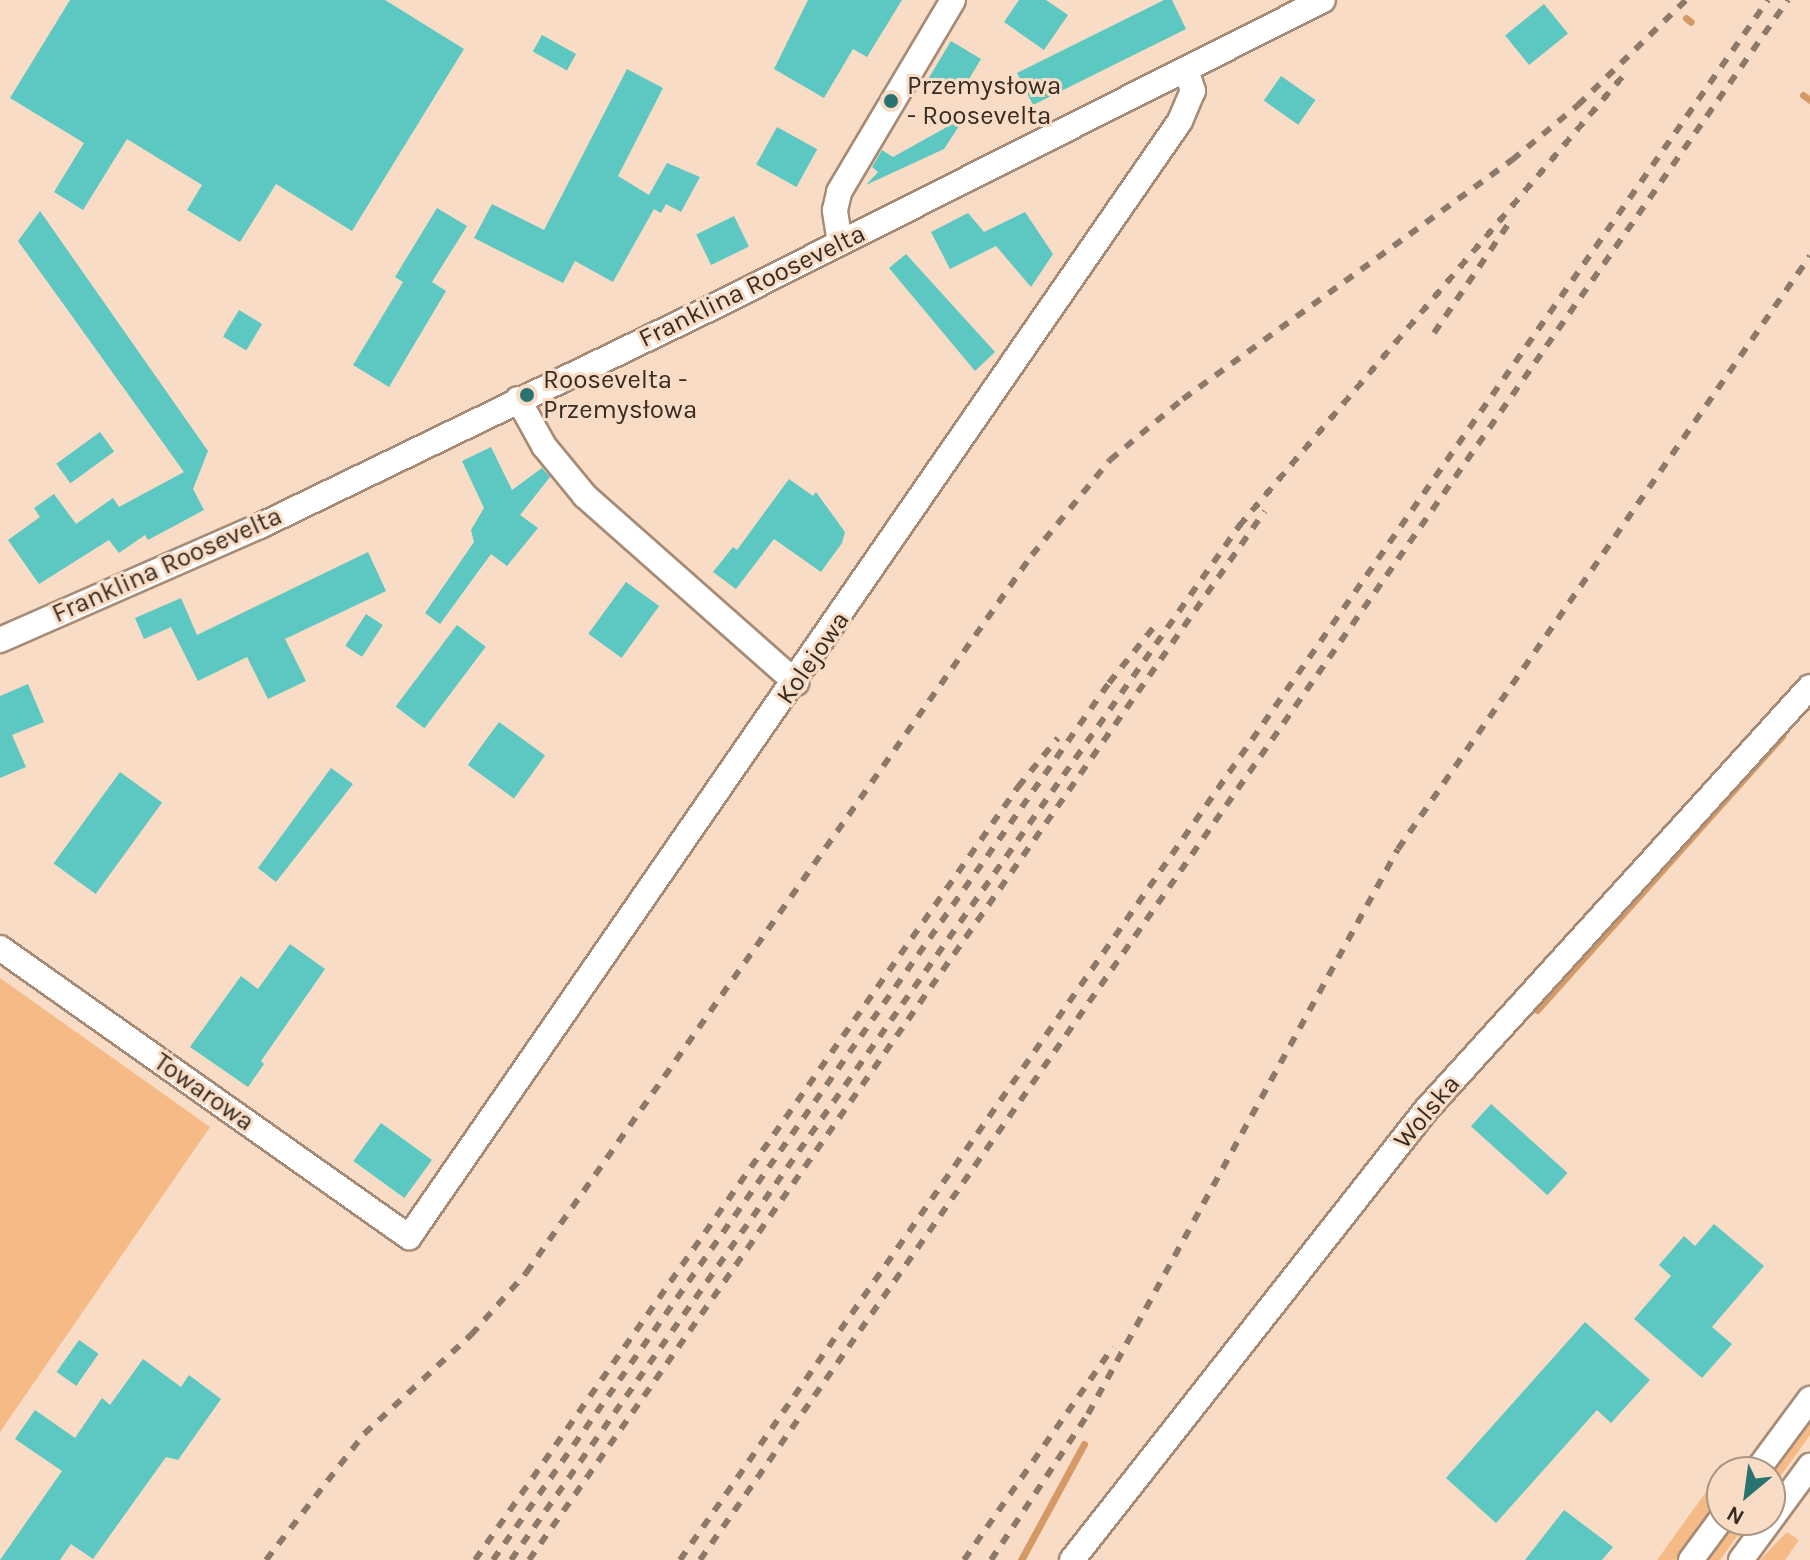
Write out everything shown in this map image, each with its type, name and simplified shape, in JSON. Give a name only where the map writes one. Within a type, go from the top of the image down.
[{"type":"street","points":[[840,243],[835,210],[839,192],[953,0]]},
{"type":"street","name":"Franklina Roosevelta","points":[[0,640],[260,526],[840,243],[1323,0]]},
{"type":"street","name":"Kolejowa","points":[[409,1237],[796,683],[1185,113],[1193,91],[1186,69]]},
{"type":"street","points":[[518,399],[544,446],[585,496],[796,683]]},
{"type":"street","name":"Wolska","points":[[1072,1560],[1426,1110],[1810,687]]},
{"type":"street","name":"Towarowa","points":[[0,948],[409,1237]]},
{"type":"street","points":[[1768,1456],[1810,1399]]},
{"type":"street","points":[[1741,1560],[1810,1466]]},
{"type":"street","points":[[1691,1560],[1709,1536]]},
{"type":"shaded area","points":[[0,978],[210,1127],[0,1432]]},
{"type":"shaded area","points":[[1810,1417],[1810,1435],[1786,1469],[1786,1456],[1782,1456]]},
{"type":"shaded area","points":[[1706,1492],[1706,1518],[1676,1560],[1657,1560]]},
{"type":"shaded area","points":[[1786,1533],[1799,1540],[1785,1560],[1760,1560],[1786,1536]]},
{"type":"shaded area","points":[[1723,1536],[1737,1536],[1720,1560],[1706,1560]]},
{"type":"building","points":[[70,0],[385,0],[464,49],[352,231],[276,184],[240,242],[187,210],[202,185],[127,139],[83,210],[54,192],[84,143],[10,98]]},
{"type":"building","points":[[808,0],[902,0],[867,57],[853,49],[824,98],[774,69]]},
{"type":"building","points":[[1019,0],[1046,0],[1068,15],[1044,50],[1004,22]]},
{"type":"building","points":[[1164,0],[1172,0],[1186,29],[1033,105],[1017,73]]},
{"type":"building","points":[[1544,4],[1568,34],[1529,65],[1505,35]]},
{"type":"building","points":[[542,35],[576,54],[567,71],[533,52]]},
{"type":"building","points":[[951,41],[981,59],[958,97],[928,79]]},
{"type":"building","points":[[627,69],[663,88],[618,176],[649,195],[667,163],[700,177],[681,212],[666,204],[661,213],[654,209],[613,282],[575,261],[563,283],[474,238],[492,204],[544,230]]},
{"type":"building","points":[[1281,76],[1315,100],[1298,125],[1264,101]]},
{"type":"building","points":[[965,117],[944,149],[866,185],[878,172],[872,167],[882,150],[893,157]]},
{"type":"building","points":[[777,127],[817,149],[796,187],[756,165]]},
{"type":"building","points":[[437,208],[467,226],[432,282],[446,291],[389,387],[353,365],[403,282],[395,277]]},
{"type":"building","points":[[40,211],[208,451],[193,489],[204,510],[148,540],[145,535],[119,553],[109,540],[39,584],[8,540],[40,517],[34,508],[54,494],[76,524],[113,498],[119,507],[184,472],[18,241]]},
{"type":"building","points":[[1025,212],[1053,254],[1031,287],[996,246],[950,269],[931,232],[968,213],[984,232]]},
{"type":"building","points":[[734,216],[749,247],[711,265],[696,234]]},
{"type":"building","points":[[906,254],[995,352],[975,371],[889,268]]},
{"type":"building","points":[[239,310],[262,324],[246,350],[223,337]]},
{"type":"building","points":[[100,432],[114,451],[70,483],[56,464]]},
{"type":"building","points":[[491,447],[512,490],[542,468],[550,477],[520,515],[538,528],[507,566],[491,554],[440,624],[425,613],[474,542],[471,530],[484,508],[462,461]]},
{"type":"building","points":[[789,479],[813,496],[816,492],[845,532],[842,543],[821,572],[774,539],[736,589],[713,572],[733,547],[737,550]]},
{"type":"building","points":[[368,552],[386,591],[285,639],[306,681],[268,699],[247,657],[198,681],[171,627],[144,639],[135,618],[181,598],[197,635]]},
{"type":"building","points":[[626,582],[659,606],[622,658],[588,634]]},
{"type":"building","points":[[366,614],[383,625],[362,657],[345,646]]},
{"type":"building","points":[[457,625],[486,647],[424,728],[396,706]]},
{"type":"building","points":[[28,684],[44,722],[12,735],[26,767],[0,778],[0,696]]},
{"type":"building","points":[[499,722],[545,756],[514,798],[468,765]]},
{"type":"building","points":[[331,768],[353,784],[276,882],[258,868]]},
{"type":"building","points":[[120,772],[162,803],[96,894],[54,863]]},
{"type":"building","points":[[290,944],[325,969],[261,1061],[264,1064],[248,1087],[190,1047],[241,976],[258,989]]},
{"type":"building","points":[[1491,1104],[1568,1173],[1547,1195],[1471,1126]]},
{"type":"building","points":[[381,1123],[432,1160],[404,1198],[353,1161]]},
{"type":"building","points":[[1714,1224],[1764,1266],[1712,1327],[1732,1344],[1702,1378],[1634,1319],[1671,1276],[1659,1265],[1684,1236],[1695,1246]]},
{"type":"building","points":[[1585,1322],[1650,1380],[1611,1423],[1597,1410],[1496,1523],[1446,1478]]},
{"type":"building","points":[[79,1340],[99,1354],[76,1386],[57,1372]]},
{"type":"building","points":[[143,1359],[181,1387],[189,1375],[221,1399],[178,1460],[166,1457],[93,1559],[71,1544],[60,1560],[0,1560],[62,1471],[15,1439],[35,1410],[75,1438],[102,1398],[110,1405]]},
{"type":"building","points":[[1564,1510],[1613,1547],[1602,1560],[1525,1560]]},
{"type":"waterway","points":[[1686,18],[1691,22]]},
{"type":"waterway","points":[[1803,95],[1810,100]]},
{"type":"waterway","points":[[1537,1010],[1782,736]]},
{"type":"waterway","points":[[1021,1560],[1084,1444]]},
{"type":"railway","points":[[266,1560],[364,1434],[471,1335],[526,1273],[1032,555],[1110,460],[1183,399],[1512,160],[1578,105],[1686,0]]},
{"type":"railway","points":[[680,1560],[1768,0]]},
{"type":"railway","points":[[700,1560],[1788,0]]},
{"type":"railway","points":[[511,1560],[1239,526],[1623,76]]},
{"type":"railway","points":[[1434,333],[1513,217]]},
{"type":"railway","points":[[991,1560],[1088,1414],[1398,849],[1810,256]]},
{"type":"railway","points":[[529,1560],[1265,511]]},
{"type":"railway","points":[[493,1560],[1109,683],[1157,623]]},
{"type":"railway","points":[[475,1560],[1018,787],[1058,738]]},
{"type":"railway","points":[[964,1560],[1113,1347]]},
{"type":"place","name":"Przemysłowa - Roosevelta","points":[[891,101]]},
{"type":"place","name":"Roosevelta - Przemysłowa","points":[[527,395]]}]
